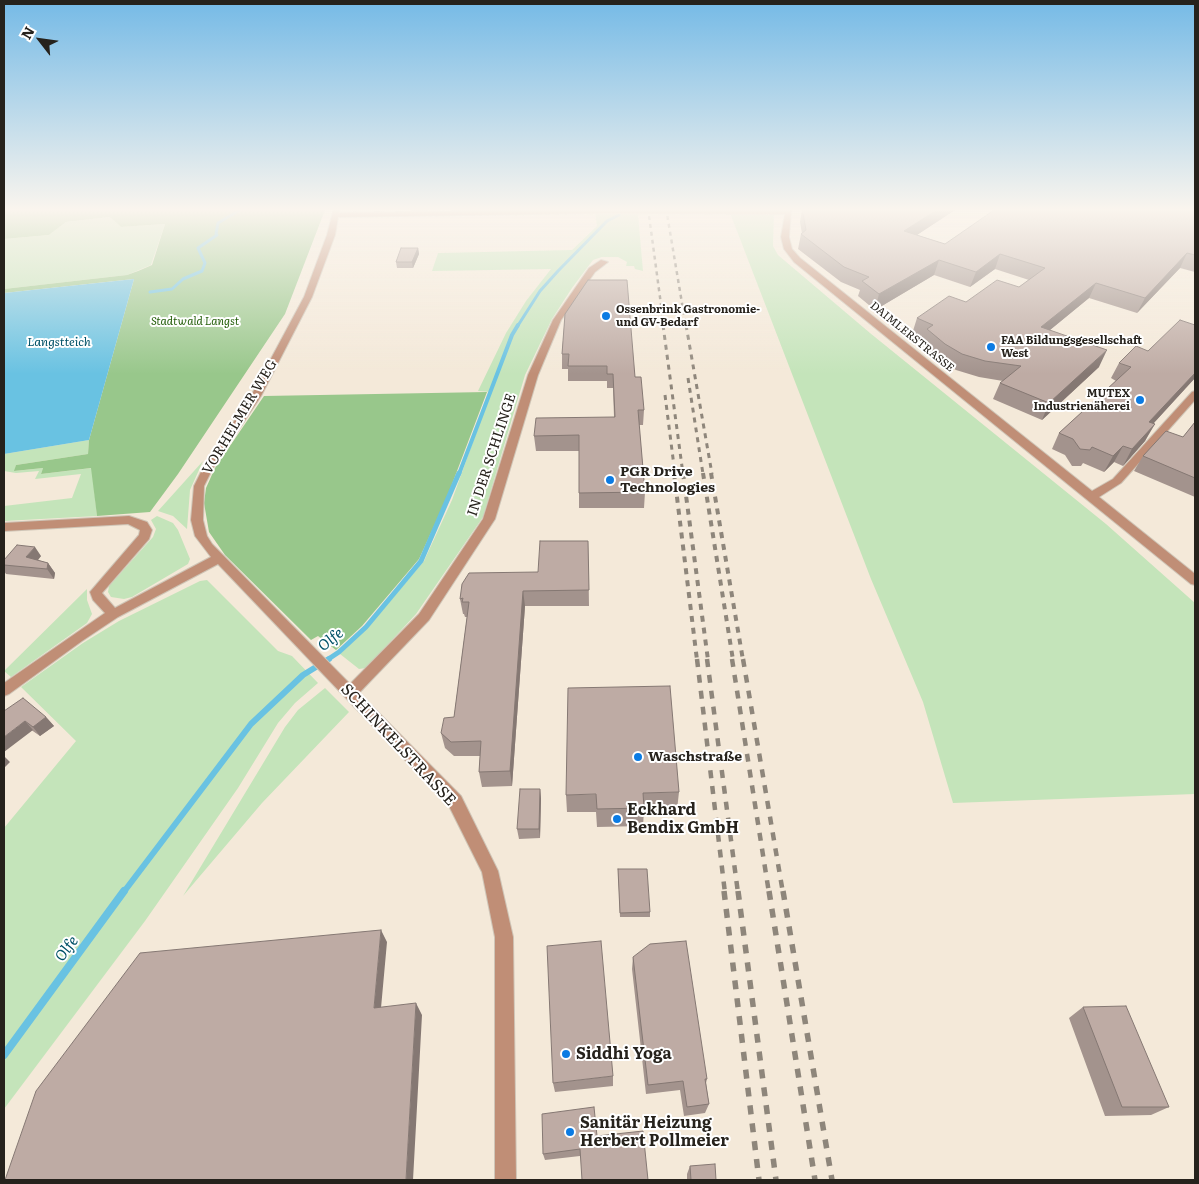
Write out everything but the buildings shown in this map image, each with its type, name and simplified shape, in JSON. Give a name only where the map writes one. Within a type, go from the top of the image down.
[{"type":"street","name":"VORHELMER WEG","points":[[218,559],[201,536],[197,520],[199,486],[208,468],[256,396],[308,297],[322,263]]},
{"type":"street","name":"IN DER SCHLINGE","points":[[351,693],[424,617],[489,519],[533,375],[554,328],[578,288],[592,270],[602,263]]},
{"type":"street","name":"DAIMLERSTRASSE","points":[[801,263],[1195,581]]},
{"type":"street","points":[[1092,496],[1117,481],[1195,394]]},
{"type":"street","points":[[4,526],[130,520],[143,525],[146,530],[145,536],[96,592],[97,598],[113,614]]},
{"type":"street","points":[[4,690],[77,637],[113,614],[218,559]]},
{"type":"street","name":"SCHINKELSTRASSE","points":[[218,559],[455,801],[490,871],[504,937],[506,1180]]},
{"type":"green space","points":[[4,263],[152,263],[127,275],[4,289]]},
{"type":"green space","name":"Stadtwald Langst","points":[[153,263],[305,263],[285,314],[178,474],[150,512],[97,516],[91,468],[41,474],[43,468],[14,471],[16,465],[88,454],[89,440],[134,279],[4,293],[4,289],[127,275]]},
{"type":"green space","points":[[435,263],[591,263],[552,319],[525,375],[483,517],[416,614],[366,668],[359,669],[340,654],[368,627],[424,561],[452,500],[491,392],[478,391],[506,333],[526,301],[551,269],[432,271]]},
{"type":"green space","points":[[627,263],[642,263],[643,271],[635,269],[634,266],[626,266]]},
{"type":"green space","points":[[749,263],[788,263],[870,333],[1106,524],[1195,603],[1195,794],[953,803],[923,702],[871,579]]},
{"type":"green space","points":[[487,392],[446,500],[419,559],[362,626],[336,650],[318,636],[311,640],[225,555],[209,532],[204,503],[206,488],[215,468],[264,396]]},
{"type":"green space","points":[[89,440],[88,454],[16,465],[15,471],[43,468],[41,474],[92,468],[97,516],[4,521],[4,506],[72,498],[81,474],[35,479],[39,471],[16,473],[4,471],[4,454]]},
{"type":"green space","points":[[203,461],[190,490],[187,529],[173,516],[158,511]]},
{"type":"green space","points":[[157,516],[173,523],[178,530],[190,559],[188,564],[132,597],[124,599],[111,597],[108,592],[109,586],[153,537],[156,529],[151,520]]},
{"type":"green space","points":[[207,580],[278,651],[292,656],[318,683],[295,703],[278,723],[238,788],[145,921],[4,1109],[4,828],[76,741],[21,687],[83,643],[119,621],[200,581]]},
{"type":"green space","points":[[87,589],[87,600],[92,614],[87,623],[11,677],[4,671]]},
{"type":"green space","points":[[325,688],[349,712],[262,803],[183,896],[285,727],[298,710]]},
{"type":"water","name":"Langstteich","points":[[134,279],[89,440],[4,454],[4,293]]},
{"type":"waterway","points":[[150,292],[172,289],[183,279],[202,271],[205,263]]},
{"type":"waterway","name":"Olfe","points":[[517,327],[540,291],[566,263]]},
{"type":"waterway","name":"Olfe","points":[[459,474],[512,335],[518,325]]},
{"type":"waterway","name":"Olfe","points":[[327,660],[339,652],[366,627],[421,561],[459,473]]},
{"type":"waterway","name":"Olfe","points":[[123,893],[251,724],[303,675],[329,659]]},
{"type":"waterway","name":"Olfe","points":[[4,1055],[124,891]]},
{"type":"railway","points":[[655,263],[664,327]]},
{"type":"railway","points":[[675,263],[686,327]]},
{"type":"railway","points":[[663,325],[683,474]]},
{"type":"railway","points":[[686,325],[712,474]]},
{"type":"railway","points":[[688,378],[703,474]]},
{"type":"railway","points":[[665,395],[675,474]]},
{"type":"railway","points":[[674,473],[697,660]]},
{"type":"railway","points":[[683,473],[708,660]]},
{"type":"railway","points":[[703,473],[733,660]]},
{"type":"railway","points":[[711,473],[743,660]]},
{"type":"railway","points":[[697,659],[725,893]]},
{"type":"railway","points":[[707,659],[738,893]]},
{"type":"railway","points":[[732,659],[769,893]]},
{"type":"railway","points":[[743,659],[783,893]]},
{"type":"railway","points":[[724,891],[759,1180]]},
{"type":"railway","points":[[738,891],[776,1180]]},
{"type":"railway","points":[[769,891],[815,1180]]},
{"type":"railway","points":[[783,891],[832,1180]]},
{"type":"place","name":"Ossenbrink Gastronomie- und GV-Bedarf","points":[[606,316]]},
{"type":"place","name":"FAA Bildungsgesellschaft West","points":[[991,347]]},
{"type":"place","name":"MUTEX Industrienäherei","points":[[1140,400]]},
{"type":"place","name":"PGR Drive Technologies","points":[[610,480]]},
{"type":"place","name":"Waschstraße","points":[[638,757]]},
{"type":"place","name":"Eckhard Bendix GmbH","points":[[617,819]]},
{"type":"place","name":"Siddhi Yoga","points":[[566,1054]]},
{"type":"place","name":"Sanitär Heizung Herbert Pollmeier","points":[[570,1132]]}]
